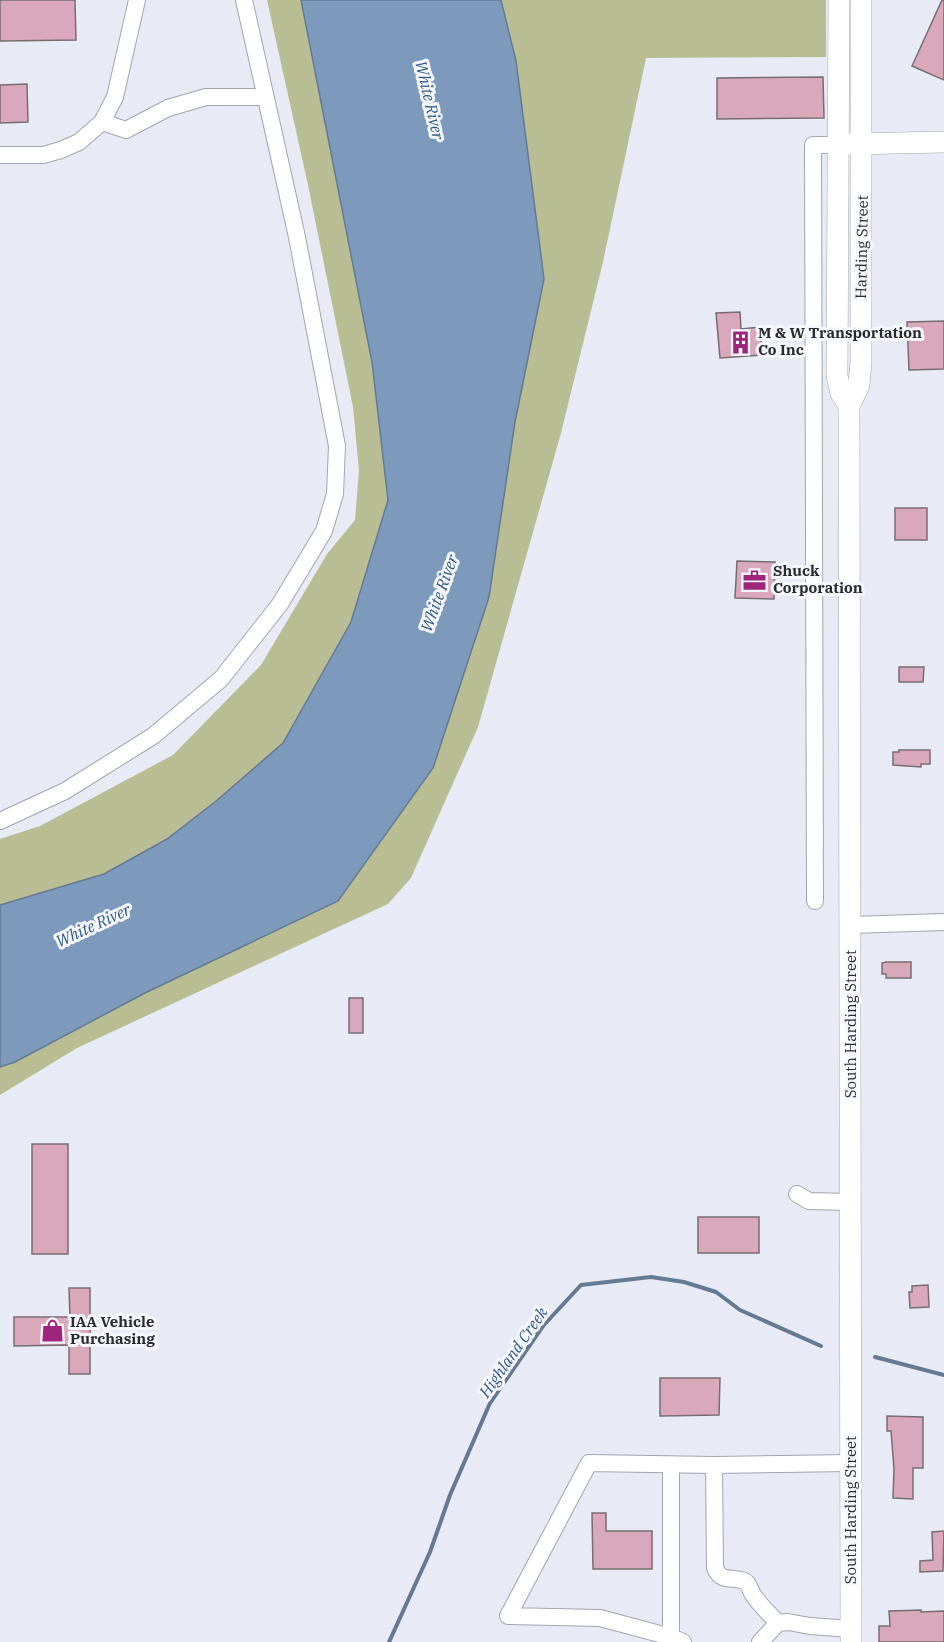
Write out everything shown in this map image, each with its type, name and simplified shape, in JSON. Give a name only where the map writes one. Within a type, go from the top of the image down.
[{"type":"main road","name":"Harding Street","points":[[839,0],[837,376],[841,393],[849,406],[857,392],[860,376],[861,0]]},
{"type":"main road","points":[[839,145],[944,142]]},
{"type":"main road","name":"South Harding Street","points":[[849,406],[851,1635]]},
{"type":"street","points":[[0,155],[43,155],[61,150],[79,142],[102,122],[114,97],[137,0]]},
{"type":"street","points":[[0,821],[65,791],[153,735],[221,679],[280,604],[324,531],[335,494],[337,446],[297,237],[244,0]]},
{"type":"street","points":[[102,122],[126,130],[168,108],[207,97],[265,97]]},
{"type":"street","points":[[815,901],[813,145],[839,145]]},
{"type":"street","points":[[851,925],[944,922]]},
{"type":"street","points":[[797,1194],[809,1200],[851,1202]]},
{"type":"street","points":[[671,1465],[677,1639],[600,1618],[508,1616],[589,1462],[671,1465],[851,1463]]},
{"type":"street","points":[[714,1465],[715,1568],[717,1575],[724,1579],[744,1581],[749,1585],[762,1608],[778,1623]]},
{"type":"street","points":[[760,1642],[778,1623],[788,1622],[851,1635]]},
{"type":"green space","points":[[267,0],[301,0],[372,362],[388,500],[351,622],[283,743],[215,802],[167,839],[104,874],[0,905],[0,839],[40,826],[173,755],[261,665],[327,554],[355,520],[359,470],[353,407],[308,185]]},
{"type":"green space","points":[[501,0],[826,0],[826,57],[646,58],[603,262],[561,433],[478,727],[411,878],[388,904],[77,1048],[0,1095],[0,1067],[15,1062],[145,993],[515,422],[544,279],[516,61]]},
{"type":"water","name":"White River","points":[[301,0],[501,0],[516,61],[544,279],[515,422],[489,597],[433,768],[338,901],[145,993],[15,1062],[0,1067],[0,905],[104,874],[167,839],[215,802],[283,743],[351,622],[388,500],[372,362]]},
{"type":"building","points":[[0,0],[75,0],[76,40],[0,41]]},
{"type":"building","points":[[944,0],[944,80],[912,66]]},
{"type":"building","points":[[823,77],[824,118],[717,119],[717,78]]},
{"type":"building","points":[[27,84],[28,122],[0,123],[0,85]]},
{"type":"building","name":"M & W Transportation Co Inc","points":[[740,312],[741,329],[760,327],[762,355],[720,358],[716,313]]},
{"type":"building","points":[[944,321],[944,369],[909,370],[907,322]]},
{"type":"building","points":[[895,508],[927,508],[927,540],[895,540]]},
{"type":"building","name":"Shuck Corporation","points":[[737,561],[775,562],[774,599],[735,598]]},
{"type":"building","points":[[899,667],[924,667],[923,682],[899,682]]},
{"type":"building","points":[[899,750],[930,750],[930,764],[921,764],[921,767],[893,765],[893,752],[899,752]]},
{"type":"building","points":[[911,962],[911,978],[886,978],[886,974],[882,974],[882,963]]},
{"type":"building","points":[[349,998],[363,998],[363,1033],[349,1033]]},
{"type":"building","points":[[32,1144],[68,1144],[68,1254],[32,1254]]},
{"type":"building","points":[[698,1217],[759,1217],[759,1253],[698,1253]]},
{"type":"building","points":[[928,1285],[929,1307],[910,1308],[909,1292],[912,1292],[912,1286]]},
{"type":"building","name":"IAA Vehicle Purchasing","points":[[69,1288],[90,1288],[90,1374],[69,1374],[69,1345],[14,1346],[14,1317],[70,1317]]},
{"type":"building","points":[[660,1378],[720,1378],[719,1415],[660,1416]]},
{"type":"building","points":[[887,1416],[923,1417],[923,1468],[913,1468],[913,1499],[893,1498],[894,1469],[891,1431],[887,1431]]},
{"type":"building","points":[[592,1513],[606,1513],[606,1531],[652,1531],[652,1569],[593,1569]]},
{"type":"building","points":[[944,1531],[943,1571],[920,1572],[920,1561],[933,1560],[932,1532]]},
{"type":"building","points":[[921,1610],[921,1612],[944,1611],[944,1642],[879,1642],[879,1626],[890,1626],[889,1611]]},
{"type":"waterway","name":"Highland Creek","points":[[389,1642],[430,1552],[450,1495],[490,1403],[543,1326],[581,1285],[651,1277],[684,1282],[716,1292],[740,1310],[821,1346]]},
{"type":"waterway","name":"Highland Creek","points":[[875,1357],[944,1375]]},
{"type":"place","name":"M & W Transportation Co Inc","points":[[740,342]]},
{"type":"place","name":"Shuck Corporation","points":[[755,580]]},
{"type":"place","name":"IAA Vehicle Purchasing","points":[[52,1331]]}]
